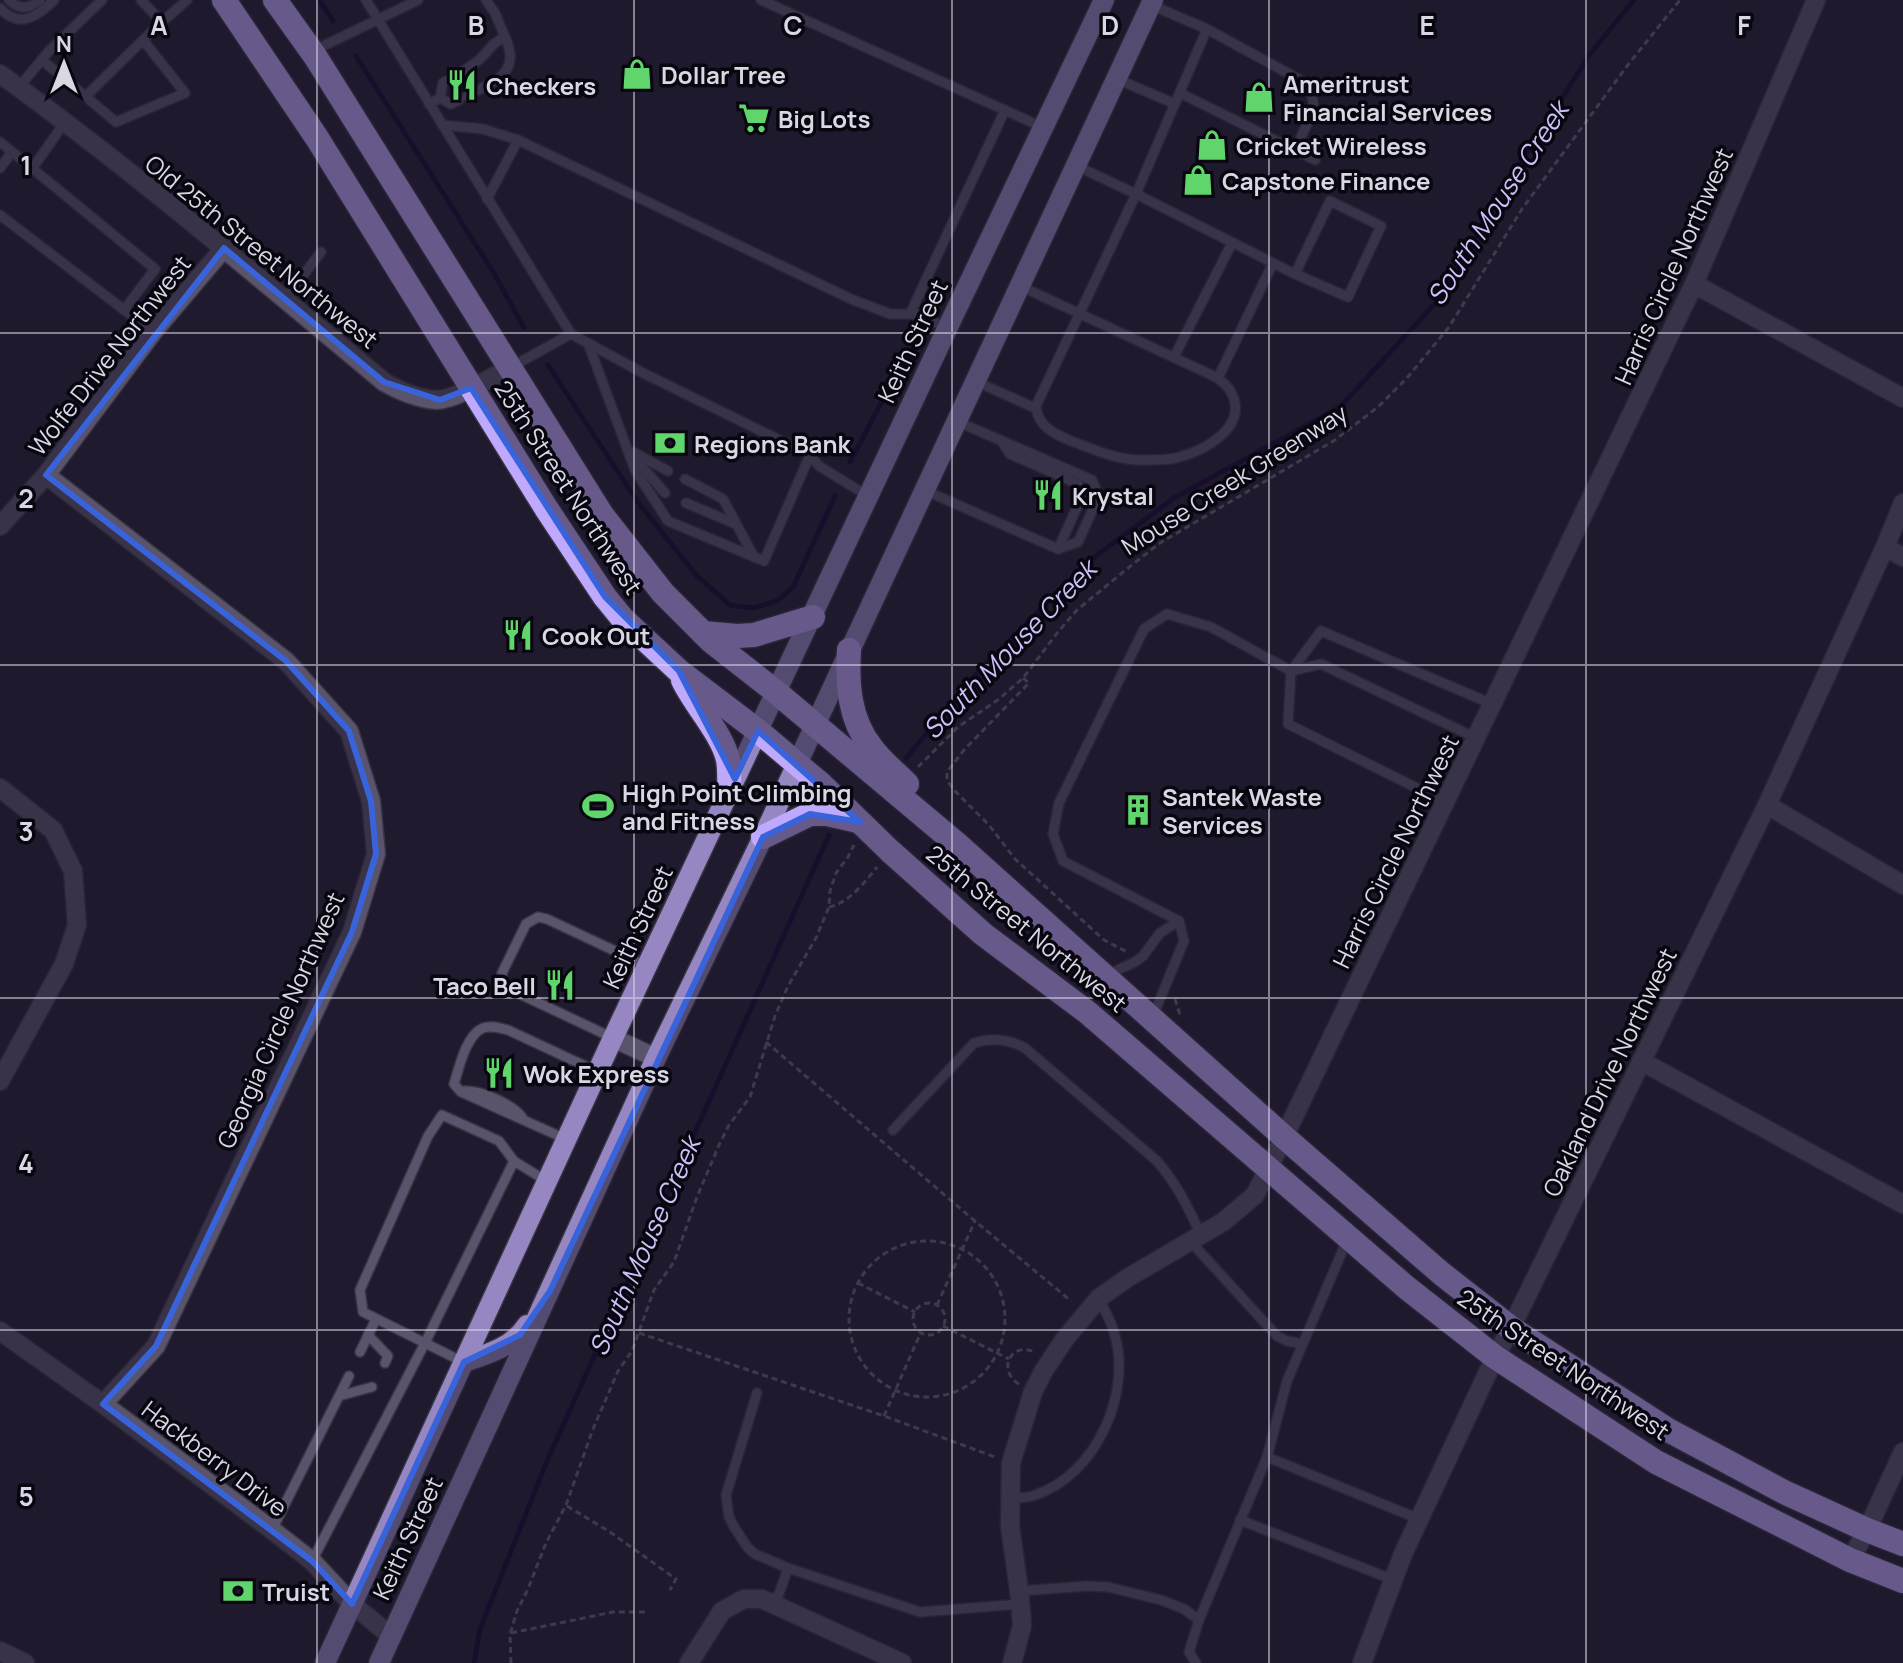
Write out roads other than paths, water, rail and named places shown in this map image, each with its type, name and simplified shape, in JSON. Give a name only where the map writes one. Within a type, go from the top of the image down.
[{"type":"highway","name":"25th Street Northwest","points":[[224,0],[317,138],[471,388],[605,597],[623,619],[679,671],[796,763],[857,833],[1087,1012],[1407,1288],[1495,1357],[1656,1462],[1850,1560],[1903,1581]]},
{"type":"highway","name":"25th Street Northwest","points":[[275,0],[312,51],[602,515],[663,593],[703,633],[957,844],[1284,1137],[1442,1274],[1511,1328],[1668,1430],[1786,1493],[1903,1544]]},
{"type":"highway","points":[[703,633],[754,635],[813,617]]},
{"type":"highway","points":[[849,650],[850,703],[870,746],[915,791],[957,844]]},
{"type":"highway","points":[[679,671],[691,697],[720,739],[728,760],[729,793]]},
{"type":"highway","points":[[763,837],[810,814],[827,814],[857,833]]},
{"type":"main road","name":"Keith Street","points":[[325,1663],[613,1038],[1104,0]]},
{"type":"main road","name":"Keith Street","points":[[379,1663],[656,1058],[763,837],[1152,2]]},
{"type":"main road","points":[[464,1362],[500,1349],[520,1335],[550,1291]]},
{"type":"street","name":"Harris Circle Northwest","points":[[1012,1663],[1022,1626],[1010,1526],[1011,1463],[1033,1392],[1064,1340],[1099,1298],[1223,1222],[1255,1195],[1694,284],[1816,0]]},
{"type":"street","name":"Old 25th Street Northwest","points":[[0,74],[65,121],[224,248],[384,382],[406,394],[440,400],[511,367]]},
{"type":"street","name":"Wolfe Drive Northwest","points":[[0,526],[46,475],[153,332],[224,248]]},
{"type":"street","points":[[1694,284],[1903,398]]},
{"type":"street","name":"Georgia Circle Northwest","points":[[46,475],[286,661],[349,731],[371,801],[376,854],[352,932],[156,1346],[103,1404]]},
{"type":"street","name":"Oakland Drive Northwest","points":[[1362,1663],[1420,1519],[1495,1357],[1767,805],[1903,503]]},
{"type":"street","points":[[1885,547],[1903,557]]},
{"type":"street","points":[[0,788],[53,830],[73,871],[77,925],[64,964],[0,1081]]},
{"type":"street","points":[[1767,805],[1903,885]]},
{"type":"street","points":[[613,1038],[656,1058]]},
{"type":"street","points":[[1641,1061],[1903,1204]]},
{"type":"street","name":"Hackberry Drive","points":[[0,1331],[312,1561],[352,1604],[391,1636]]},
{"type":"street","points":[[1850,1560],[1903,1452]]},
{"type":"street","points":[[689,1663],[722,1611],[744,1599],[762,1599],[902,1663]]},
{"type":"street","points":[[0,1651],[25,1663]]},
{"type":"lane","points":[[9,0],[14,6],[24,8],[40,0]]},
{"type":"lane","points":[[0,8],[15,20],[28,19],[54,0]]},
{"type":"lane","points":[[19,87],[102,0]]},
{"type":"lane","points":[[141,0],[162,22]]},
{"type":"lane","points":[[86,96],[187,0]]},
{"type":"lane","points":[[366,0],[571,334],[810,455],[819,466],[868,496]]},
{"type":"lane","points":[[312,51],[418,0]]},
{"type":"lane","points":[[440,98],[451,104],[506,72],[511,49],[486,0]]},
{"type":"lane","points":[[761,0],[1043,127]]},
{"type":"lane","points":[[1152,2],[1304,82],[1314,96],[1313,109],[1301,137]]},
{"type":"lane","points":[[1020,286],[1080,313],[1218,378],[1231,392],[1235,408],[1235,416],[1228,430],[1204,447],[1176,458],[1117,459],[1045,427],[1037,416],[1036,407],[1080,313],[1136,194],[1207,29]]},
{"type":"lane","points":[[440,98],[443,83],[471,66],[491,45],[505,37]]},
{"type":"lane","points":[[42,60],[116,122],[185,93],[143,40]]},
{"type":"lane","points":[[1117,79],[1175,104]]},
{"type":"lane","points":[[1180,93],[1315,160]]},
{"type":"lane","points":[[429,104],[440,98]]},
{"type":"lane","points":[[910,314],[1005,110]]},
{"type":"lane","points":[[32,169],[65,121]]},
{"type":"lane","points":[[442,125],[483,129],[518,140],[851,299],[890,314],[921,314],[947,329]]},
{"type":"lane","points":[[487,199],[518,140]]},
{"type":"lane","points":[[0,142],[155,269],[124,310]]},
{"type":"lane","points":[[0,168],[12,152]]},
{"type":"lane","points":[[1077,166],[1295,274],[1348,297],[1381,226],[1330,201],[1295,274]]},
{"type":"lane","points":[[0,215],[153,332]]},
{"type":"lane","points":[[1174,357],[1232,243]]},
{"type":"lane","points":[[285,299],[321,252]]},
{"type":"lane","points":[[1218,378],[1273,263]]},
{"type":"lane","points":[[511,367],[571,334]]},
{"type":"lane","points":[[588,343],[635,470],[668,521],[764,561],[810,455]]},
{"type":"lane","points":[[975,381],[1036,407]]},
{"type":"lane","points":[[924,490],[1058,549],[1078,542],[1099,496],[1092,480],[956,421]]},
{"type":"lane","points":[[1001,440],[1010,454],[1078,484],[1083,494],[1058,549]]},
{"type":"lane","points":[[627,448],[668,471]]},
{"type":"lane","points":[[627,448],[665,493]]},
{"type":"lane","points":[[685,479],[723,499],[754,557]]},
{"type":"lane","points":[[686,503],[736,524]]},
{"type":"lane","points":[[1152,1019],[1184,941],[1179,921],[1063,861],[1053,834],[1059,803],[1144,629],[1167,614],[1211,627],[1291,671],[1321,664],[1476,738]]},
{"type":"lane","points":[[1445,802],[1288,724],[1291,671],[1321,631],[1492,704]]},
{"type":"lane","points":[[613,1038],[505,987],[502,973],[526,924],[538,917],[647,966]]},
{"type":"lane","points":[[1104,976],[1135,962],[1160,933],[1179,921]]},
{"type":"lane","points":[[568,1140],[461,1092],[454,1084],[468,1042],[481,1028],[508,1030],[598,1072]]},
{"type":"lane","points":[[893,1130],[974,1043],[998,1039],[1025,1048],[1157,1161],[1181,1192],[1196,1238],[1277,1336],[1303,1344]]},
{"type":"lane","points":[[464,1362],[363,1312],[360,1290],[428,1136],[442,1115],[499,1141],[514,1161],[548,1182]]},
{"type":"lane","points":[[312,1561],[425,1343],[514,1161]]},
{"type":"lane","points":[[1196,1663],[1189,1652],[1199,1620],[1267,1457],[1287,1381],[1348,1237]]},
{"type":"lane","points":[[1010,1499],[1034,1495],[1060,1482],[1095,1448],[1112,1412],[1119,1378],[1117,1348],[1115,1333],[1099,1298]]},
{"type":"lane","points":[[360,1352],[376,1319]]},
{"type":"lane","points":[[368,1335],[388,1356],[385,1363]]},
{"type":"lane","points":[[272,1530],[349,1376]]},
{"type":"lane","points":[[339,1396],[372,1387]]},
{"type":"lane","points":[[757,1393],[726,1495],[734,1527],[748,1548],[764,1559],[920,1612],[1087,1586],[1108,1587],[1161,1600],[1184,1609],[1199,1620]]},
{"type":"lane","points":[[1267,1457],[1420,1519]]},
{"type":"lane","points":[[1240,1520],[1394,1580]]},
{"type":"lane","points":[[775,1605],[788,1568]]},
{"type":"waterway","points":[[319,0],[333,21]]},
{"type":"waterway","name":"South Mouse Creek","points":[[906,758],[979,671],[1089,561],[1174,498],[1340,407],[1442,296],[1471,246],[1494,197],[1533,144],[1590,54],[1634,0]]},
{"type":"waterway","points":[[356,56],[495,275],[524,328]]},
{"type":"waterway","points":[[850,462],[905,358],[914,363]]},
{"type":"waterway","points":[[548,365],[637,501],[697,576],[730,605],[753,608],[777,601],[793,587],[835,496]]},
{"type":"waterway","name":"South Mouse Creek","points":[[474,1663],[480,1629],[547,1461],[829,835]]},
{"type":"place","name":"Dollar Tree","points":[[637,74]]},
{"type":"place","name":"Checkers","points":[[462,85]]},
{"type":"place","name":"Ameritrust Financial Services","points":[[1259,97]]},
{"type":"place","name":"Big Lots","points":[[754,118]]},
{"type":"place","name":"Cricket Wireless","points":[[1212,145]]},
{"type":"place","name":"Capstone Finance","points":[[1198,180]]},
{"type":"place","name":"Regions Bank","points":[[670,443]]},
{"type":"place","name":"Krystal","points":[[1048,495]]},
{"type":"place","name":"Cook Out","points":[[518,635]]},
{"type":"place","name":"High Point Climbing and Fitness","points":[[598,806]]},
{"type":"place","name":"Santek Waste Services","points":[[1138,810]]},
{"type":"place","name":"Taco Bell","points":[[560,985]]},
{"type":"place","name":"Wok Express","points":[[499,1073]]},
{"type":"place","name":"Truist","points":[[238,1591]]}]
